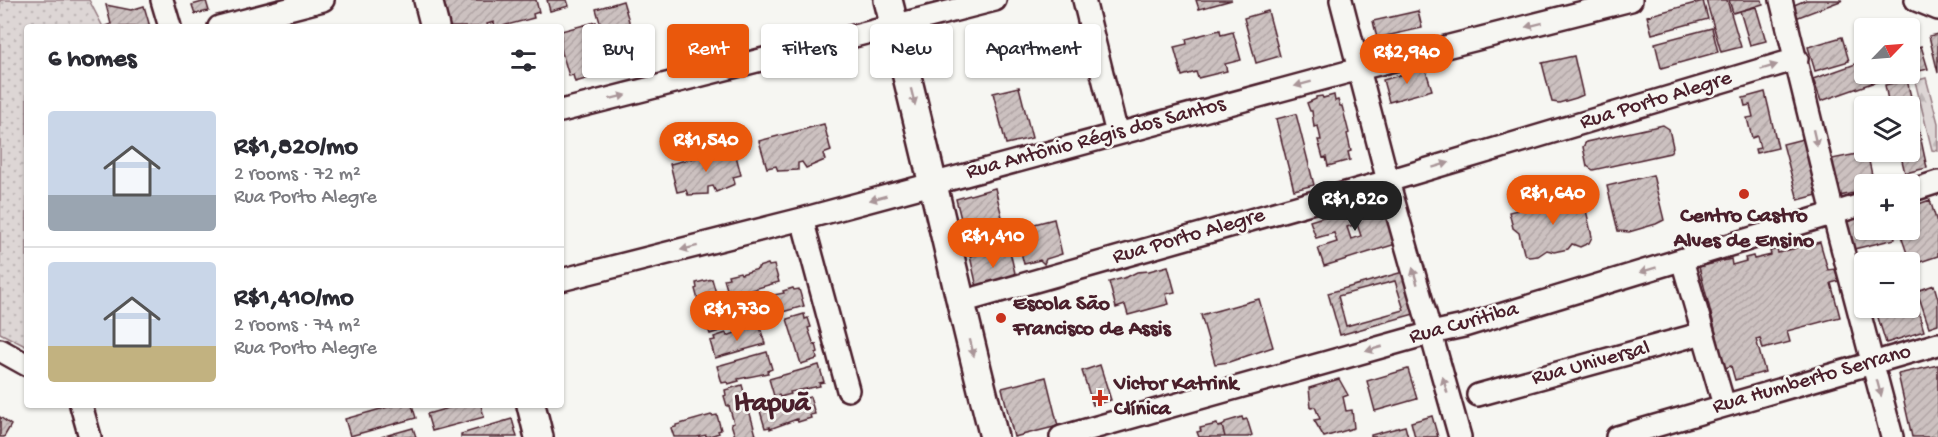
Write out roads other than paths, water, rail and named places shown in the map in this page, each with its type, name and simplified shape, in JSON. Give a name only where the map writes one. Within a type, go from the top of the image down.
[{"type":"main road","points":[[428,0],[434,24]]},
{"type":"main road","points":[[892,13],[994,437]]},
{"type":"main road","points":[[532,408],[539,437]]},
{"type":"street","points":[[162,0],[169,24]]},
{"type":"street","points":[[231,24],[323,0]]},
{"type":"street","points":[[564,110],[892,13],[995,0]]},
{"type":"street","points":[[1084,0],[1117,134]]},
{"type":"street","points":[[1341,0],[1388,181],[1460,437]]},
{"type":"street","name":"Rua Antônio Régis dos Santos","points":[[564,279],[802,219],[1359,69],[1631,0]]},
{"type":"street","points":[[1781,0],[1833,213],[1892,437]]},
{"type":"street","points":[[1916,0],[1938,9]]},
{"type":"street","name":"Rua Porto Alegre","points":[[961,302],[1388,181],[1797,59]]},
{"type":"street","points":[[1920,187],[1938,182]]},
{"type":"street","name":"Rua Curitiba","points":[[1061,437],[1431,333],[1464,326],[1854,207]]},
{"type":"street","points":[[802,219],[848,390]]},
{"type":"street","points":[[1682,260],[1724,405]]},
{"type":"street","name":"Rua Universal","points":[[1478,395],[1703,333]]},
{"type":"street","name":"Rua Humberto Serrano","points":[[1617,437],[1938,344]]},
{"type":"street","points":[[0,350],[24,363]]},
{"type":"street","points":[[83,408],[90,437]]},
{"type":"place","name":"Centro Castro Alves de Ensino","points":[[1744,194]]},
{"type":"place","name":"Escola São Francisco de Assis","points":[[1001,318]]},
{"type":"place","name":"Victor Katrink Clínica","points":[[1100,398]]},
{"type":"district","name":"Itapuã","points":[[772,404]]}]
